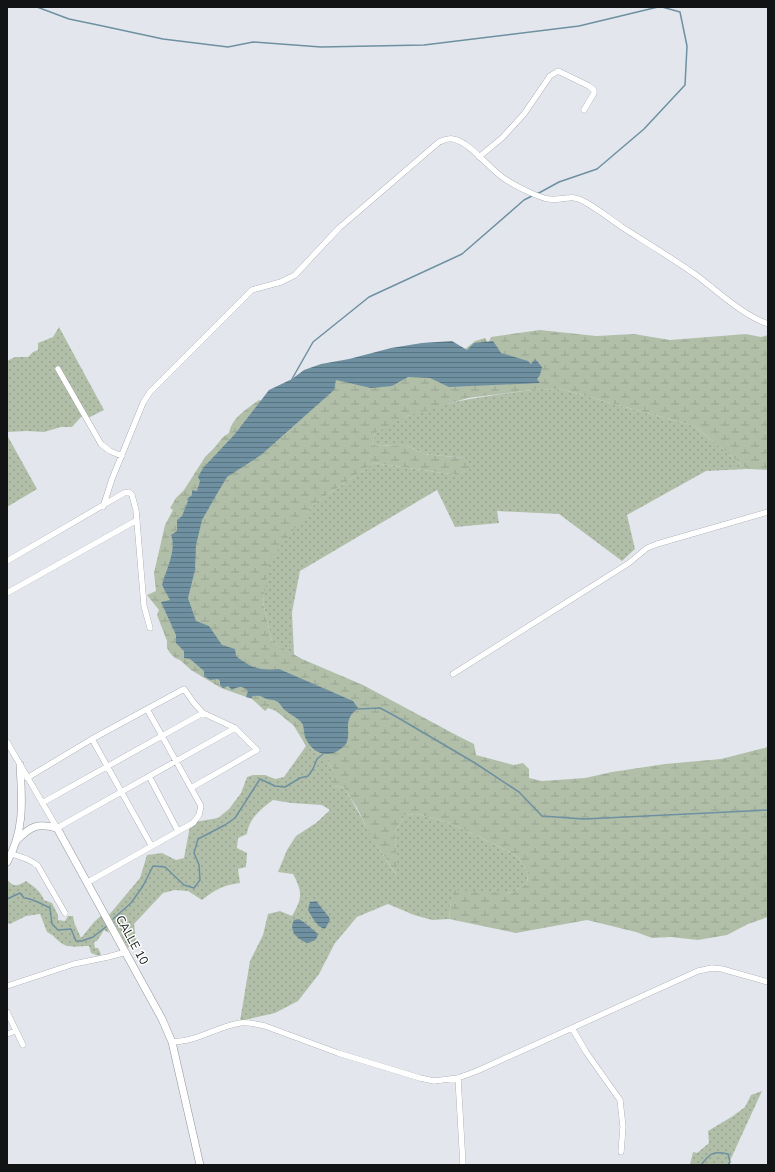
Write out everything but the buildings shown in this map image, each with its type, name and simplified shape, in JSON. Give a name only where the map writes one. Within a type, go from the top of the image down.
[{"type":"main road","points":[[7,862],[12,854],[17,840],[21,820],[20,765]]},
{"type":"main road","points":[[17,840],[33,827],[40,825],[57,828]]},
{"type":"main road","name":"CALLE 10","points":[[57,828],[126,952],[162,1019],[172,1042],[200,1165]]},
{"type":"street","points":[[479,157],[502,138],[524,114],[553,72],[558,71],[589,86],[594,90],[594,93],[584,110]]},
{"type":"street","points":[[103,506],[143,403],[150,392],[252,290],[281,282],[295,275],[339,228],[439,142],[447,139],[453,139],[466,146],[507,181],[543,198],[552,199],[570,197],[584,201],[675,260],[746,313],[768,324]]},
{"type":"street","points":[[58,369],[101,444],[110,451],[122,456]]},
{"type":"street","points":[[7,561],[124,493],[129,492],[132,496],[136,510],[144,606],[150,628]]},
{"type":"street","points":[[453,674],[629,563],[647,548],[768,512]]},
{"type":"street","points":[[7,593],[137,520]]},
{"type":"street","points":[[27,778],[184,689],[203,713],[235,728],[258,750],[191,788]]},
{"type":"street","points":[[88,882],[151,845],[193,823],[199,815],[200,806],[147,709]]},
{"type":"street","points":[[42,803],[203,713]]},
{"type":"street","points":[[57,828],[235,728]]},
{"type":"street","points":[[92,740],[151,845]]},
{"type":"street","name":"CALLE 10","points":[[7,742],[57,828]]},
{"type":"street","points":[[149,776],[178,831]]},
{"type":"street","points":[[12,854],[29,860],[38,866],[66,913]]},
{"type":"street","points":[[7,986],[74,964],[126,952]]},
{"type":"street","points":[[172,1042],[190,1040],[241,1023],[255,1024],[265,1026],[338,1053],[434,1081],[458,1078],[477,1071],[698,971],[712,968],[722,969],[768,982]]},
{"type":"street","points":[[7,1012],[23,1045]]},
{"type":"street","points":[[572,1028],[586,1052],[620,1100],[623,1127],[621,1152]]},
{"type":"street","points":[[7,1034],[16,1031]]},
{"type":"street","points":[[458,1078],[463,1165]]},
{"type":"green space","points":[[59,327],[104,410],[88,418],[81,417],[72,427],[61,427],[44,432],[7,432],[7,361],[15,357],[28,357],[33,352],[38,350],[38,343],[53,337]]},
{"type":"green space","points":[[540,330],[596,336],[634,334],[670,340],[746,334],[761,337],[768,335],[768,470],[747,469],[694,426],[564,390],[540,389],[468,398],[407,416],[375,433],[372,446],[406,445],[424,454],[464,458],[472,468],[457,475],[374,463],[314,504],[270,560],[263,602],[272,642],[302,659],[363,685],[474,744],[476,755],[514,765],[523,763],[529,769],[529,778],[542,781],[585,778],[612,772],[665,764],[721,759],[768,747],[768,917],[748,924],[727,935],[698,940],[671,937],[652,938],[636,932],[587,920],[516,933],[449,919],[451,901],[455,890],[507,893],[513,892],[527,883],[528,874],[518,857],[450,823],[417,814],[405,815],[395,832],[397,876],[371,836],[357,808],[344,788],[330,785],[329,781],[333,779],[334,770],[323,756],[306,746],[294,726],[276,711],[268,708],[265,711],[252,699],[221,688],[191,670],[180,660],[175,658],[167,648],[167,641],[157,615],[159,610],[147,595],[156,591],[154,573],[165,525],[173,510],[170,508],[176,498],[184,490],[205,457],[223,437],[229,433],[233,422],[245,410],[259,400],[269,403],[318,378],[455,346],[465,349],[475,341],[485,338],[488,343],[491,337]]},
{"type":"green space","points":[[540,389],[564,390],[694,426],[747,469],[706,471],[627,515],[635,549],[622,561],[559,514],[497,511],[499,523],[455,527],[437,490],[300,571],[292,612],[294,655],[272,642],[263,602],[269,560],[314,504],[374,463],[457,475],[471,468],[464,458],[424,454],[406,445],[372,446],[375,433],[403,418],[440,405],[473,398]]},
{"type":"green space","points":[[7,435],[37,489],[7,507]]},
{"type":"green space","points":[[306,746],[323,756],[334,770],[334,786],[344,788],[396,875],[395,832],[405,815],[417,814],[450,823],[518,857],[528,874],[527,883],[513,892],[451,901],[449,919],[432,920],[414,915],[388,904],[357,917],[335,943],[319,974],[298,1001],[275,1013],[240,1021],[250,961],[263,935],[268,914],[280,911],[292,916],[298,905],[300,891],[293,874],[278,872],[287,850],[296,836],[316,823],[330,810],[322,805],[273,800],[260,810],[253,819],[248,828],[247,834],[238,838],[237,848],[247,853],[246,867],[238,869],[240,883],[220,888],[202,900],[188,891],[175,890],[163,893],[134,924],[136,940],[128,948],[109,915],[140,878],[147,855],[162,853],[176,860],[184,858],[190,826],[195,822],[218,818],[229,809],[241,793],[247,777],[253,775],[265,775],[275,779],[284,777]]},
{"type":"green space","points":[[7,879],[14,885],[18,885],[26,881],[39,891],[44,900],[52,903],[58,915],[58,920],[65,921],[68,916],[73,916],[81,938],[94,922],[103,914],[109,933],[104,930],[97,941],[94,942],[95,948],[98,948],[101,954],[99,956],[91,953],[89,946],[66,946],[58,941],[47,932],[40,914],[26,916],[10,924],[7,923]]},
{"type":"green space","points":[[762,1091],[728,1165],[690,1165],[693,1152],[697,1153],[709,1143],[708,1131],[745,1107],[751,1095]]},
{"type":"water","points":[[452,341],[467,350],[474,343],[493,341],[501,353],[528,361],[531,364],[535,359],[542,367],[540,375],[537,379],[540,383],[449,387],[430,378],[408,377],[392,386],[371,388],[336,380],[334,390],[261,455],[227,477],[202,520],[196,545],[195,570],[188,598],[196,621],[209,626],[222,645],[235,649],[236,656],[251,666],[266,670],[279,669],[353,701],[358,708],[351,715],[348,724],[348,740],[344,746],[333,753],[322,754],[312,748],[308,743],[301,722],[284,709],[278,702],[260,696],[253,696],[251,698],[246,697],[248,691],[242,687],[232,690],[228,686],[223,688],[218,679],[210,680],[204,676],[204,671],[190,659],[184,658],[184,651],[176,643],[176,635],[161,602],[170,600],[162,585],[172,553],[173,547],[171,535],[177,531],[177,520],[182,516],[188,501],[187,499],[192,495],[192,490],[197,491],[200,481],[198,477],[203,468],[235,434],[269,390],[292,379],[304,370],[321,364],[349,359],[391,348],[422,343]]},
{"type":"water","points":[[316,901],[330,920],[325,929],[317,924],[308,910],[310,902]]},
{"type":"water","points":[[299,919],[318,934],[316,939],[307,943],[295,934],[292,924],[294,920]]},
{"type":"waterway","points":[[37,7],[69,19],[163,39],[228,47],[253,42],[321,47],[424,45],[579,26],[658,7]]},
{"type":"waterway","points":[[537,194],[559,182],[597,169],[644,129],[685,85],[687,46],[680,12],[662,7]]},
{"type":"waterway","points":[[292,379],[313,342],[369,297],[462,254],[524,200],[532,196]]},
{"type":"waterway","points":[[356,709],[380,708],[395,716],[475,763],[519,792],[542,816],[584,819],[768,810]]},
{"type":"waterway","points":[[113,919],[131,903],[143,886],[153,866],[165,867],[184,885],[194,888],[200,880],[199,865],[194,853],[198,839],[235,818],[260,779],[275,786],[285,787],[300,778],[308,776],[317,759],[323,754]]},
{"type":"waterway","points":[[7,899],[20,893],[24,898],[34,900],[50,908],[52,924],[58,930],[71,929],[76,941],[82,941],[93,937],[107,926]]},
{"type":"waterway","points":[[701,1165],[710,1155],[715,1153],[728,1154],[730,1162],[728,1165]]}]
